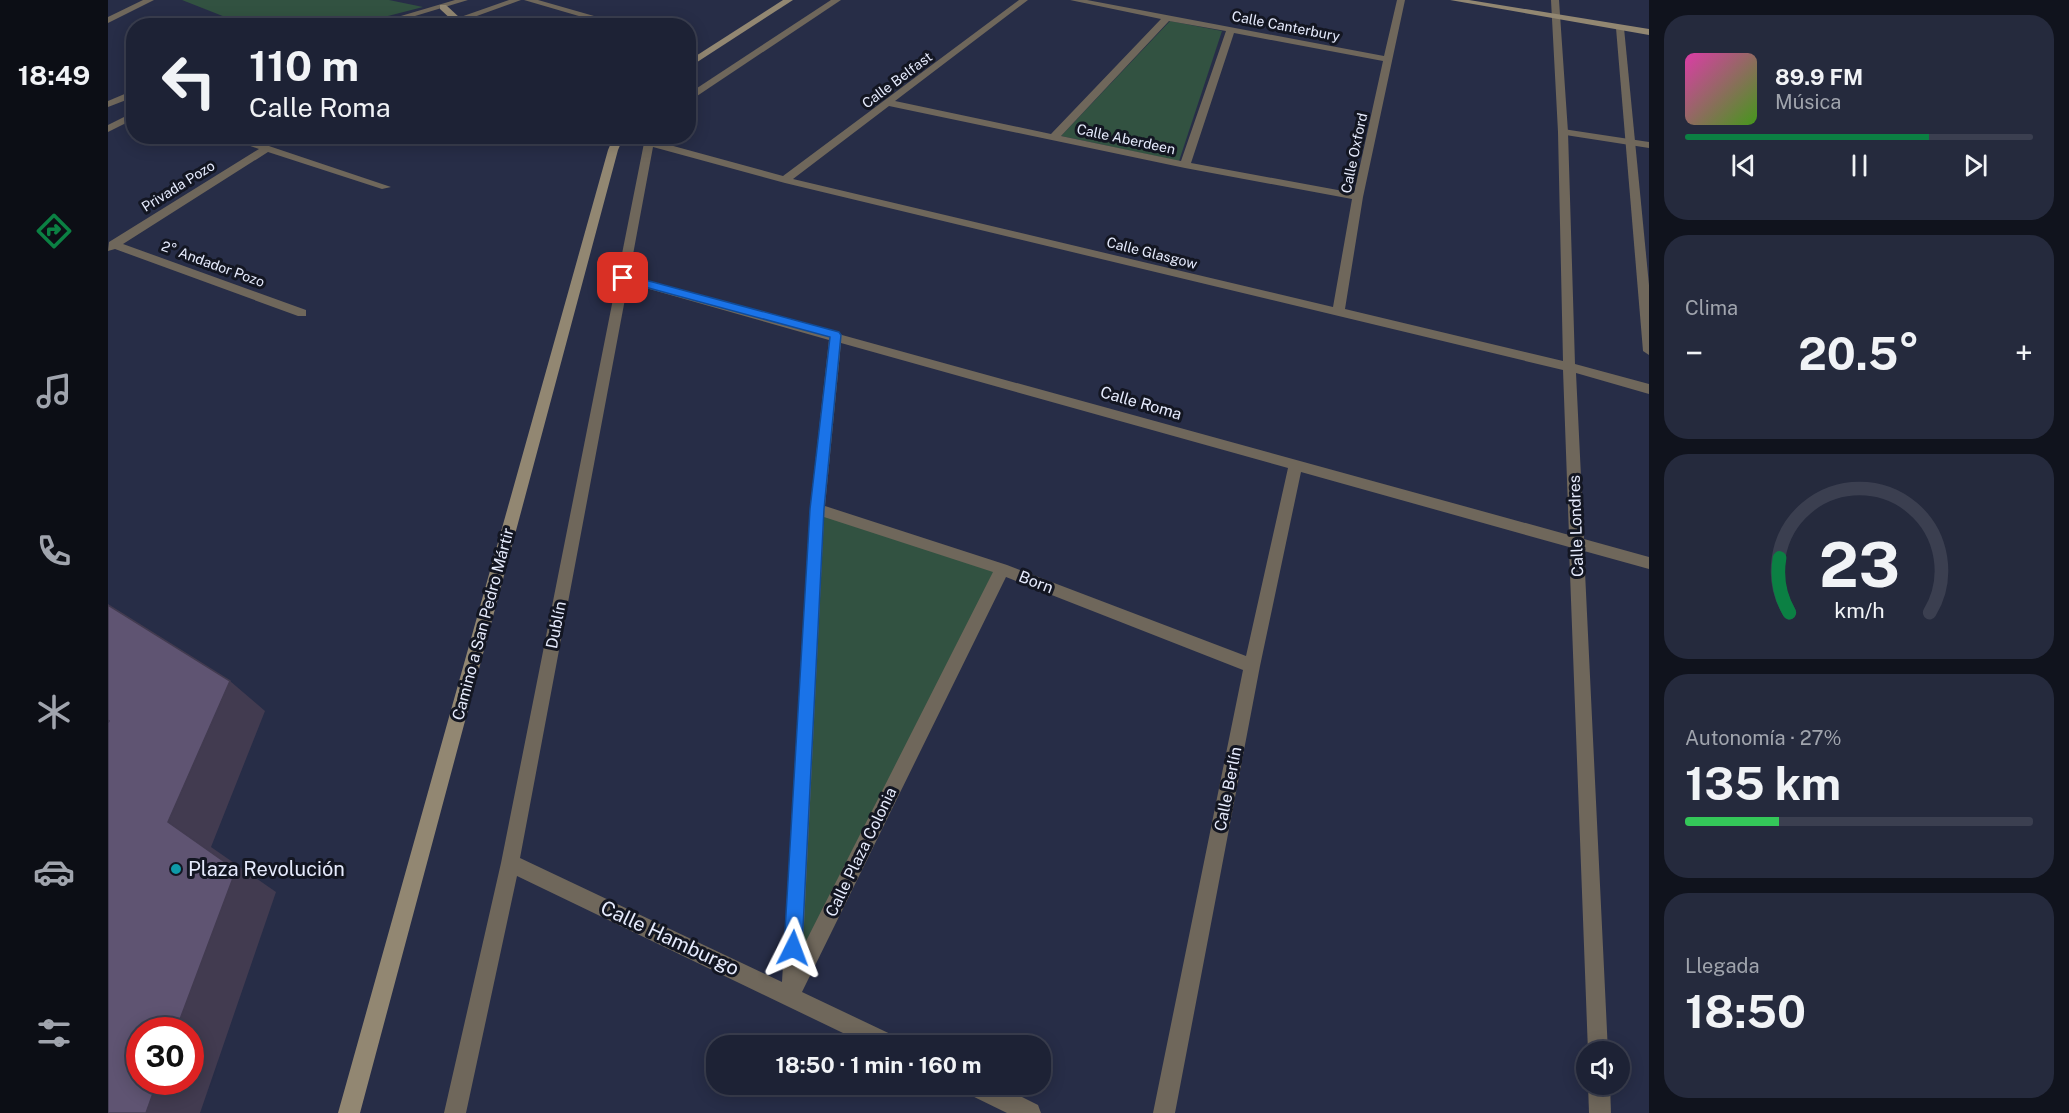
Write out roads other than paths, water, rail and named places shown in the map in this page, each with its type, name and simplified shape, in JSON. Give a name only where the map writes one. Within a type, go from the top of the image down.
[{"type":"street","points":[[108,20],[150,0]]},
{"type":"street","points":[[401,18],[464,0]]},
{"type":"street","points":[[463,18],[517,0]]},
{"type":"street","points":[[528,0],[595,18]]},
{"type":"street","points":[[696,60],[789,0]]},
{"type":"street","points":[[696,94],[837,0]]},
{"type":"street","name":"Calle Belfast","points":[[785,180],[1024,0]]},
{"type":"street","name":"Calle Canterbury","points":[[1074,0],[1388,59]]},
{"type":"street","name":"Calle Oxford","points":[[1338,313],[1358,197],[1401,0]]},
{"type":"street","points":[[1454,0],[1649,32]]},
{"type":"street","name":"Calle Londres","points":[[1555,0],[1563,132],[1569,367],[1598,1041]]},
{"type":"street","points":[[443,7],[455,18]]},
{"type":"street","points":[[1054,137],[1167,18]]},
{"type":"street","points":[[1620,28],[1649,351]]},
{"type":"street","points":[[1185,165],[1231,29]]},
{"type":"street","points":[[108,104],[126,96]]},
{"type":"street","name":"Calle Aberdeen","points":[[889,103],[1185,165],[1358,197]]},
{"type":"street","points":[[108,129],[126,119]]},
{"type":"street","points":[[1563,132],[1649,145]]},
{"type":"street","points":[[249,144],[386,187]]},
{"type":"street","name":"Camino a San Pedro Mártir","points":[[349,1113],[615,144]]},
{"type":"street","name":"Dublín","points":[[455,1113],[510,863],[650,144]]},
{"type":"street","name":"Calle Glasgow","points":[[664,144],[785,180],[1569,367],[1649,389]]},
{"type":"street","name":"Privada Pozo","points":[[111,246],[265,150]]},
{"type":"street","name":"2° Andador Pozo","points":[[111,246],[302,312]]},
{"type":"street","name":"Calle Roma","points":[[623,278],[836,335],[1295,466],[1649,563]]},
{"type":"street","points":[[791,994],[817,509],[836,335]]},
{"type":"street","name":"Calle Berlín","points":[[1164,1113],[1252,666],[1295,466]]},
{"type":"street","name":"Born","points":[[817,509],[1002,569],[1252,666]]},
{"type":"street","name":"Calle Plaza Colonia","points":[[791,994],[1002,569]]},
{"type":"street","name":"Calle Hamburgo","points":[[510,863],[791,994],[872,1035]]},
{"type":"street","points":[[994,1095],[1030,1113]]},
{"type":"street","points":[[1599,1095],[1600,1113]]},
{"type":"place","name":"Plaza Revolución","points":[[176,869]]}]
